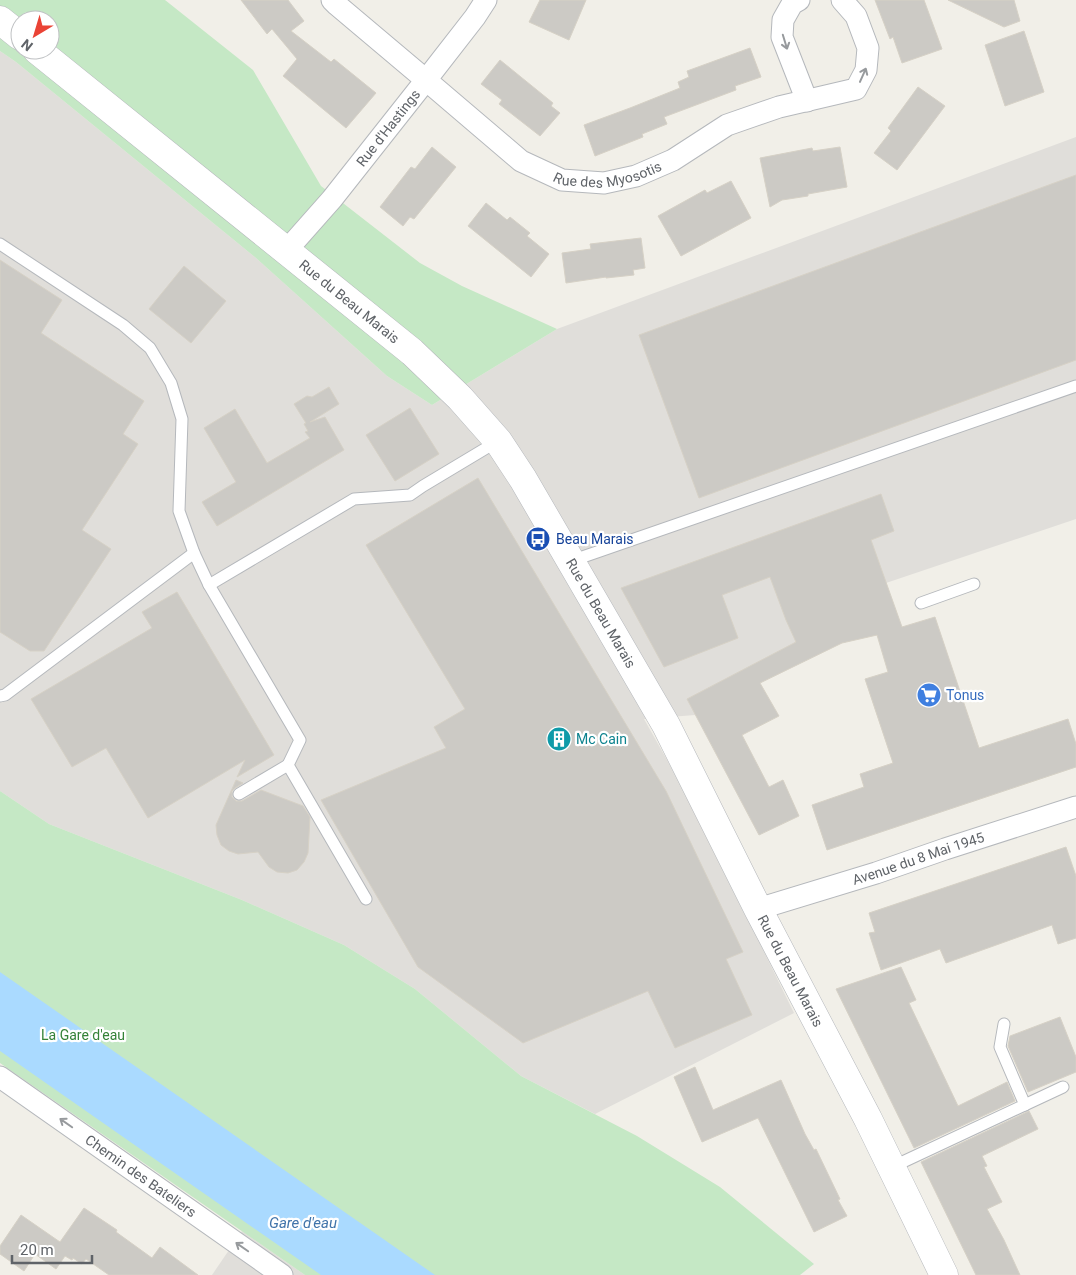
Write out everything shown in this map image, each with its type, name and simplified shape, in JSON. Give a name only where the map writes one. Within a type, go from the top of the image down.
[{"type":"street","name":"Rue des Myosotis","points":[[332,0],[521,161],[562,180],[604,183],[636,176],[673,160],[727,125],[779,107],[856,89],[866,70],[868,48],[856,16],[842,0]]},
{"type":"street","name":"Rue d'Hastings","points":[[286,251],[332,200],[475,17],[486,0]]},
{"type":"street","points":[[799,0],[792,4],[783,20],[782,37],[807,101]]},
{"type":"street","points":[[0,20],[10,28]]},
{"type":"street","name":"Rue du Beau Marais","points":[[49,60],[412,352],[460,398],[498,441],[523,479],[666,725],[758,909],[868,1119],[944,1275]]},
{"type":"street","name":"Avenue du 8 Mai 1945","points":[[758,909],[876,873],[1076,807]]},
{"type":"street","name":"Chemin des Bateliers","points":[[0,1077],[282,1275]]},
{"type":"lane","points":[[0,244],[124,325],[150,348],[171,383],[182,419],[179,510],[194,553],[209,585],[300,740],[288,765],[239,794]]},
{"type":"lane","points":[[571,561],[1076,386]]},
{"type":"lane","points":[[209,585],[354,499],[410,496],[423,486],[498,441]]},
{"type":"lane","points":[[0,696],[5,695],[194,553]]},
{"type":"lane","points":[[920,603],[974,584]]},
{"type":"lane","points":[[288,765],[366,900]]},
{"type":"lane","points":[[1004,1024],[1000,1047],[1025,1105]]},
{"type":"lane","points":[[892,1167],[1063,1087]]},
{"type":"shaded area","name":"Mc Cain","points":[[0,51],[10,58],[10,60],[16,62],[256,258],[387,376],[432,405],[557,329],[1076,137],[1076,519],[886,583],[902,627],[842,643],[695,715],[644,719],[689,799],[794,1013],[595,1114],[521,1076],[415,989],[344,945],[242,900],[49,824],[0,791]]},
{"type":"shaded area","points":[[242,1231],[305,1275],[212,1275]]},
{"type":"green space","points":[[0,0],[165,0],[253,70],[321,186],[420,263],[462,286],[557,329],[432,405],[387,376],[256,258],[13,60],[60,60],[60,10],[10,10],[10,58],[0,51]]},
{"type":"green space","name":"La Gare d'eau","points":[[0,791],[49,824],[242,900],[344,945],[415,989],[521,1076],[637,1136],[720,1187],[814,1264],[800,1275],[305,1275],[0,1063]]},
{"type":"water","name":"Gare d'eau","points":[[0,972],[435,1275],[321,1275],[0,1051]]},
{"type":"building","points":[[241,0],[288,0],[304,21],[291,31],[331,62],[334,59],[376,93],[346,128],[283,76],[297,59],[272,29],[267,34]]},
{"type":"building","points":[[540,0],[586,0],[569,40],[529,22]]},
{"type":"building","points":[[875,0],[924,0],[942,49],[902,63],[893,37],[890,39]]},
{"type":"building","points":[[948,0],[1014,0],[1020,21],[1004,27]]},
{"type":"building","points":[[1024,31],[1044,92],[1005,106],[985,45]]},
{"type":"building","points":[[750,48],[761,77],[735,86],[736,90],[664,117],[667,124],[642,134],[643,137],[595,156],[584,125],[680,88],[678,82],[689,77],[687,71]]},
{"type":"building","points":[[500,60],[553,103],[551,106],[560,113],[540,136],[499,104],[502,100],[481,84]]},
{"type":"building","points":[[918,87],[945,106],[897,170],[874,153],[891,131],[888,128]]},
{"type":"building","points":[[432,147],[456,167],[414,219],[410,217],[403,226],[380,207],[411,167],[415,169]]},
{"type":"building","points":[[840,147],[847,187],[782,200],[770,207],[760,158],[812,148],[813,151]]},
{"type":"building","points":[[1076,175],[1076,360],[699,498],[639,335]]},
{"type":"building","points":[[731,181],[751,218],[681,256],[658,216],[705,190],[707,193]]},
{"type":"building","points":[[486,203],[507,220],[510,217],[530,233],[527,236],[549,254],[531,277],[468,226]]},
{"type":"building","points":[[641,238],[645,268],[633,270],[634,275],[566,283],[562,253],[591,249],[590,244]]},
{"type":"building","points":[[0,260],[62,300],[41,333],[144,401],[123,434],[138,444],[82,530],[111,549],[44,651],[30,651],[0,632]]},
{"type":"building","points":[[184,266],[226,301],[191,343],[149,309]]},
{"type":"building","points":[[329,387],[339,404],[310,422],[325,417],[344,450],[217,526],[202,502],[236,482],[204,428],[235,409],[267,463],[310,438],[305,432],[308,431],[304,424],[306,423],[294,404],[307,396],[312,397]]},
{"type":"building","points":[[410,408],[439,454],[395,481],[366,435]]},
{"type":"building","name":"Mc Cain","points":[[478,478],[666,791],[743,952],[726,959],[752,1015],[675,1048],[648,991],[523,1043],[418,967],[321,800],[446,748],[434,727],[465,709],[366,545]]},
{"type":"building","points":[[881,494],[894,531],[871,540],[902,627],[935,617],[979,748],[1068,719],[1076,744],[1076,767],[827,850],[812,805],[864,787],[860,774],[893,763],[865,679],[888,672],[877,635],[842,643],[760,683],[779,716],[742,735],[769,787],[783,780],[799,816],[759,835],[687,699],[796,642],[770,577],[722,595],[738,638],[664,667],[621,588]]},
{"type":"building","points":[[177,592],[274,755],[237,777],[245,760],[148,818],[106,748],[72,767],[31,699],[152,628],[142,612]]},
{"type":"building","points":[[236,780],[243,783],[232,791],[232,797],[236,801],[242,801],[261,790],[303,806],[310,817],[308,853],[304,862],[297,870],[288,873],[277,872],[269,867],[258,852],[238,854],[229,851],[221,845],[216,825]]},
{"type":"building","points":[[1066,847],[1076,876],[1076,938],[1058,944],[1052,925],[946,963],[940,949],[881,970],[869,933],[875,932],[869,913]]},
{"type":"building","points":[[901,967],[916,1000],[909,1003],[958,1106],[1007,1082],[1015,1101],[914,1148],[836,989]]},
{"type":"building","points":[[1060,1017],[1076,1057],[1076,1072],[1028,1092],[1008,1046],[1010,1036]]},
{"type":"building","points":[[695,1067],[713,1110],[781,1080],[805,1134],[814,1150],[816,1149],[847,1216],[814,1232],[758,1118],[702,1142],[674,1077]]},
{"type":"building","points":[[1029,1111],[1038,1129],[982,1156],[987,1166],[984,1167],[1002,1202],[987,1209],[1020,1275],[976,1275],[921,1162]]},
{"type":"building","points":[[84,1208],[117,1230],[116,1232],[152,1258],[160,1247],[198,1275],[109,1275],[86,1259],[82,1264],[73,1258],[72,1260],[65,1256],[56,1269],[35,1254],[24,1271],[0,1254],[0,1246],[21,1215],[60,1242]]},
{"type":"place","name":"Beau Marais","points":[[538,539]]},
{"type":"place","name":"Tonus","points":[[929,695]]},
{"type":"place","name":"Mc Cain","points":[[559,739]]}]
